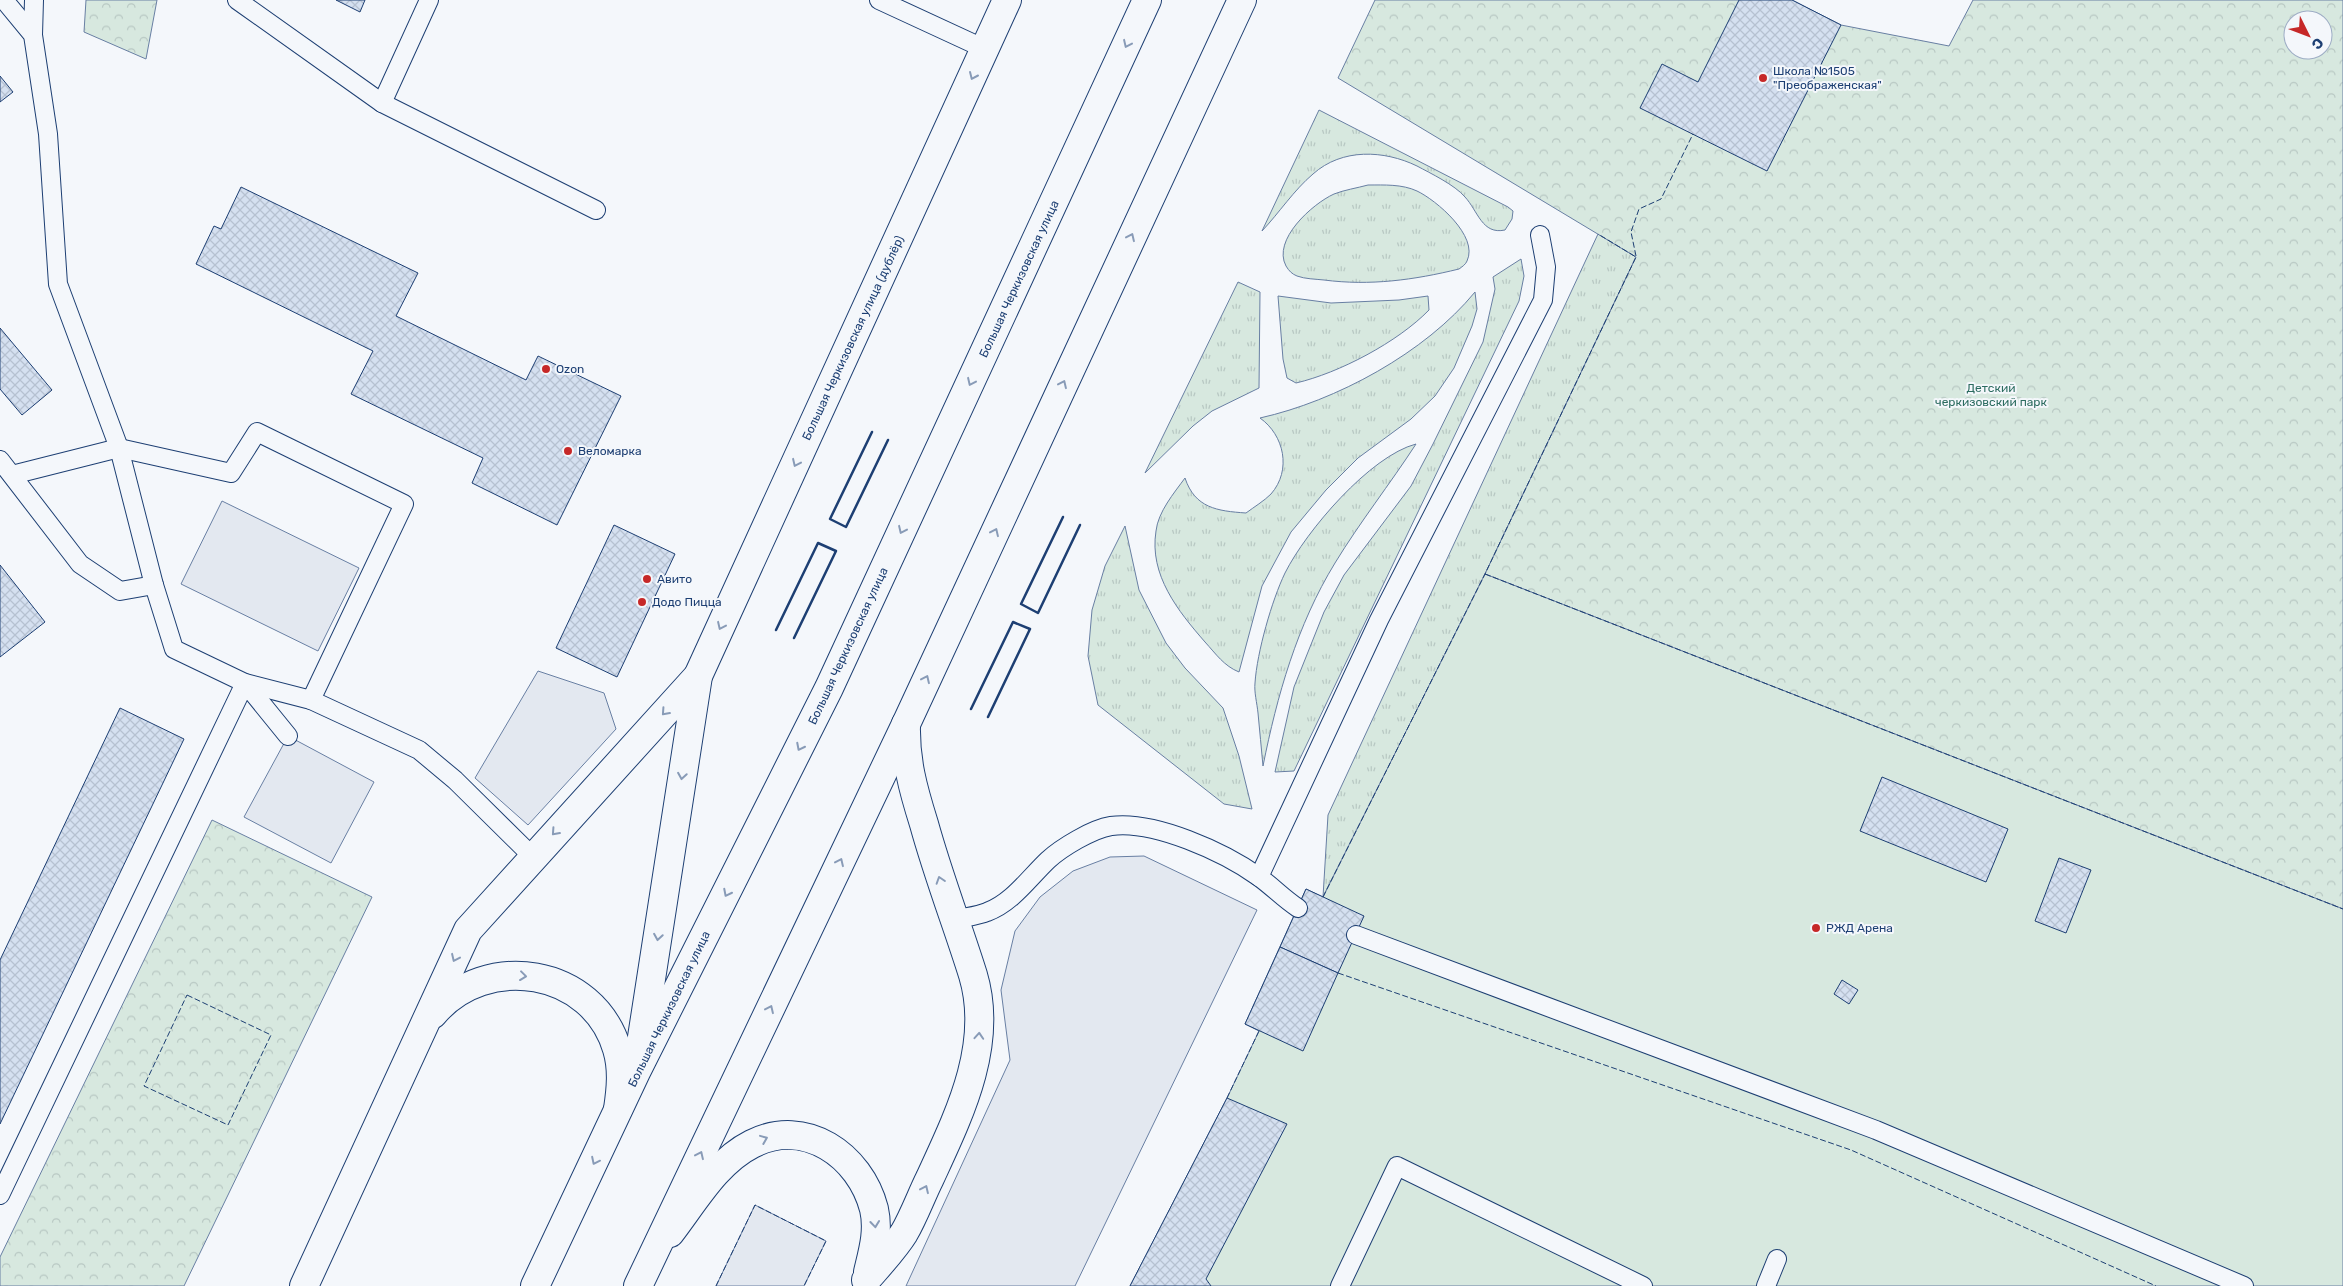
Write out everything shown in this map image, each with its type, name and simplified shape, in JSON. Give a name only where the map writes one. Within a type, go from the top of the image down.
[{"type":"street","name":"Большая Черкизовская улица (дублёр)","points":[[698,676],[1007,0]]},
{"type":"street","name":"Большая Черкизовская улица","points":[[535,1286],[636,1072],[829,688],[1147,0]]},
{"type":"street","points":[[643,1274],[906,724],[1242,0]]},
{"type":"street","points":[[636,1072],[698,676]]},
{"type":"street","points":[[304,1286],[468,930],[532,857],[698,676]]},
{"type":"street","points":[[865,1283],[904,1233],[950,1135],[970,1082],[980,1039],[979,1008],[973,977],[910,777],[905,751],[906,724]]},
{"type":"street","points":[[423,1027],[446,1000],[476,982],[510,974],[546,979],[553,982],[576,993],[601,1018],[617,1048],[622,1083],[616,1117]]},
{"type":"street","points":[[643,1274],[707,1183],[734,1154],[773,1135],[785,1134],[817,1140],[835,1151],[853,1166],[866,1187],[874,1210],[877,1238],[865,1283]]},
{"type":"lane","points":[[4,0],[33,35]]},
{"type":"lane","points":[[34,0],[33,35],[48,134],[58,284],[119,448],[154,585],[174,649],[244,683],[312,700],[419,750],[455,780],[532,857]]},
{"type":"lane","points":[[237,0],[382,103],[596,210]]},
{"type":"lane","points":[[382,103],[429,0]]},
{"type":"lane","points":[[879,0],[985,49]]},
{"type":"lane","points":[[1259,877],[1379,620],[1543,300],[1546,267],[1540,235]]},
{"type":"lane","points":[[12,475],[119,448],[231,473],[257,432],[404,504],[312,700]]},
{"type":"lane","points":[[0,460],[80,564],[120,591],[154,585]]},
{"type":"lane","points":[[244,683],[288,736]]},
{"type":"lane","points":[[0,1195],[244,683]]},
{"type":"lane","points":[[954,920],[988,912],[1018,892],[1048,860],[1069,844],[1110,826],[1150,828],[1200,845],[1259,877],[1283,899],[1298,908]]},
{"type":"lane","points":[[1356,935],[1876,1130],[2244,1286]]},
{"type":"lane","points":[[1340,1286],[1397,1166],[1643,1286]]},
{"type":"lane","points":[[1766,1286],[1777,1259]]},
{"type":"green space","points":[[86,0],[157,0],[146,59],[84,32]]},
{"type":"green space","name":"Детский черкизовский парк","points":[[1375,0],[1792,0],[1841,25],[1949,46],[1973,0],[2343,0],[2343,909],[1485,574],[1636,257],[1338,78]]},
{"type":"green space","points":[[1319,110],[1508,207],[1513,211],[1512,219],[1505,230],[1497,231],[1491,229],[1481,221],[1470,203],[1461,193],[1442,180],[1404,161],[1391,157],[1364,154],[1337,160],[1313,174],[1299,187],[1262,231]]},
{"type":"green space","points":[[1368,185],[1405,187],[1417,191],[1435,202],[1454,220],[1467,241],[1469,251],[1466,263],[1459,269],[1442,273],[1409,279],[1375,282],[1341,282],[1310,279],[1297,276],[1291,272],[1286,266],[1283,256],[1289,234],[1296,224],[1315,206],[1334,194]]},
{"type":"green space","points":[[1598,234],[1636,257],[1485,574],[1323,897],[1328,815]]},
{"type":"green space","points":[[1521,259],[1524,276],[1519,301],[1294,771],[1275,772],[1294,687],[1324,612],[1344,575],[1411,486],[1433,444],[1483,342],[1495,289],[1493,277]]},
{"type":"green space","points":[[1238,282],[1260,292],[1259,388],[1212,411],[1193,426],[1145,473]]},
{"type":"green space","points":[[1475,292],[1477,309],[1472,326],[1454,368],[1435,396],[1411,419],[1358,458],[1326,490],[1291,532],[1262,586],[1239,672],[1229,666],[1185,618],[1161,577],[1155,547],[1156,531],[1157,524],[1167,503],[1185,478],[1189,488],[1201,502],[1217,509],[1246,513],[1271,494],[1278,485],[1282,474],[1283,464],[1280,443],[1268,425],[1260,418],[1319,400],[1377,372],[1431,335],[1455,314]]},
{"type":"green space","points":[[1278,296],[1331,303],[1399,300],[1428,296],[1429,310],[1401,334],[1367,355],[1331,372],[1296,383],[1287,378],[1283,359]]},
{"type":"green space","points":[[1416,444],[1335,563],[1310,611],[1299,636],[1282,687],[1263,766],[1255,690],[1256,670],[1266,626],[1285,573],[1308,537],[1341,497],[1379,463],[1398,451]]},
{"type":"green space","points":[[1125,526],[1139,590],[1166,643],[1185,668],[1223,708],[1239,756],[1252,809],[1224,804],[1098,705],[1088,656],[1092,610],[1105,566]]},
{"type":"green space","name":"РЖД Арена","points":[[1485,574],[2343,909],[2343,1286],[1130,1286],[1227,1098],[1259,1031],[1245,1024],[1306,889],[1323,897]]},
{"type":"green space","points":[[212,820],[372,897],[184,1286],[0,1286],[0,1257]]},
{"type":"shaded area","points":[[222,501],[359,568],[318,651],[181,584]]},
{"type":"shaded area","points":[[538,671],[604,693],[616,729],[528,825],[475,778]]},
{"type":"shaded area","points":[[288,736],[374,782],[331,863],[244,817]]},
{"type":"shaded area","points":[[1144,856],[1257,910],[1075,1286],[906,1286],[1010,1060],[1001,990],[1015,931],[1040,897],[1073,871],[1110,857]]},
{"type":"shaded area","points":[[755,1205],[826,1241],[804,1286],[716,1286]]},
{"type":"building","points":[[336,0],[365,0],[360,12]]},
{"type":"building","points":[[1739,0],[1792,0],[1841,25],[1767,171],[1640,108],[1662,64],[1698,82]]},
{"type":"building","points":[[0,76],[13,92],[0,102]]},
{"type":"building","points":[[241,187],[418,273],[396,316],[526,380],[538,356],[621,396],[557,525],[472,483],[483,458],[351,394],[373,351],[196,264],[214,226],[221,229]]},
{"type":"building","points":[[0,328],[52,390],[22,415],[0,389]]},
{"type":"building","points":[[614,525],[675,554],[617,677],[556,648]]},
{"type":"building","points":[[0,565],[45,622],[0,657]]},
{"type":"building","points":[[120,708],[184,739],[0,1124],[0,960]]},
{"type":"building","points":[[1882,777],[2008,829],[1986,882],[1860,831]]},
{"type":"building","points":[[2059,858],[2091,870],[2066,933],[2035,921]]},
{"type":"building","points":[[1306,889],[1364,916],[1338,973],[1280,947]]},
{"type":"building","points":[[1280,947],[1338,973],[1303,1051],[1245,1024]]},
{"type":"building","points":[[1842,980],[1858,990],[1849,1004],[1834,994]]},
{"type":"building","points":[[1227,1098],[1287,1124],[1206,1279],[1211,1286],[1130,1286]]},
{"type":"fence","points":[[1636,256],[1631,232],[1639,209],[1661,199],[1693,134]]},
{"type":"fence","points":[[1323,897],[1485,574],[1636,257],[1598,234]]},
{"type":"fence","points":[[1485,574],[2343,909]]},
{"type":"fence","points":[[1338,973],[1851,1150],[2156,1286]]},
{"type":"fence","points":[[187,995],[271,1035],[228,1125],[144,1086],[187,995]]},
{"type":"fence","points":[[1227,1098],[1259,1031]]},
{"type":"fence","points":[[716,1286],[755,1205],[826,1241],[804,1286]]},
{"type":"wall","points":[[872,432],[830,519],[846,527],[888,440]]},
{"type":"wall","points":[[1063,517],[1021,604],[1038,613],[1080,525]]},
{"type":"wall","points":[[776,630],[818,543],[836,551],[794,638]]},
{"type":"wall","points":[[971,709],[1013,622],[1030,629],[988,717]]},
{"type":"place","name":"Школа №1505 \"Преображенская\"","points":[[1763,78]]},
{"type":"place","name":"Ozon","points":[[546,369]]},
{"type":"place","name":"Веломарка","points":[[568,451]]},
{"type":"place","name":"Авито","points":[[647,579]]},
{"type":"place","name":"Додо Пицца","points":[[642,602]]},
{"type":"place","name":"РЖД Арена","points":[[1816,928]]}]
